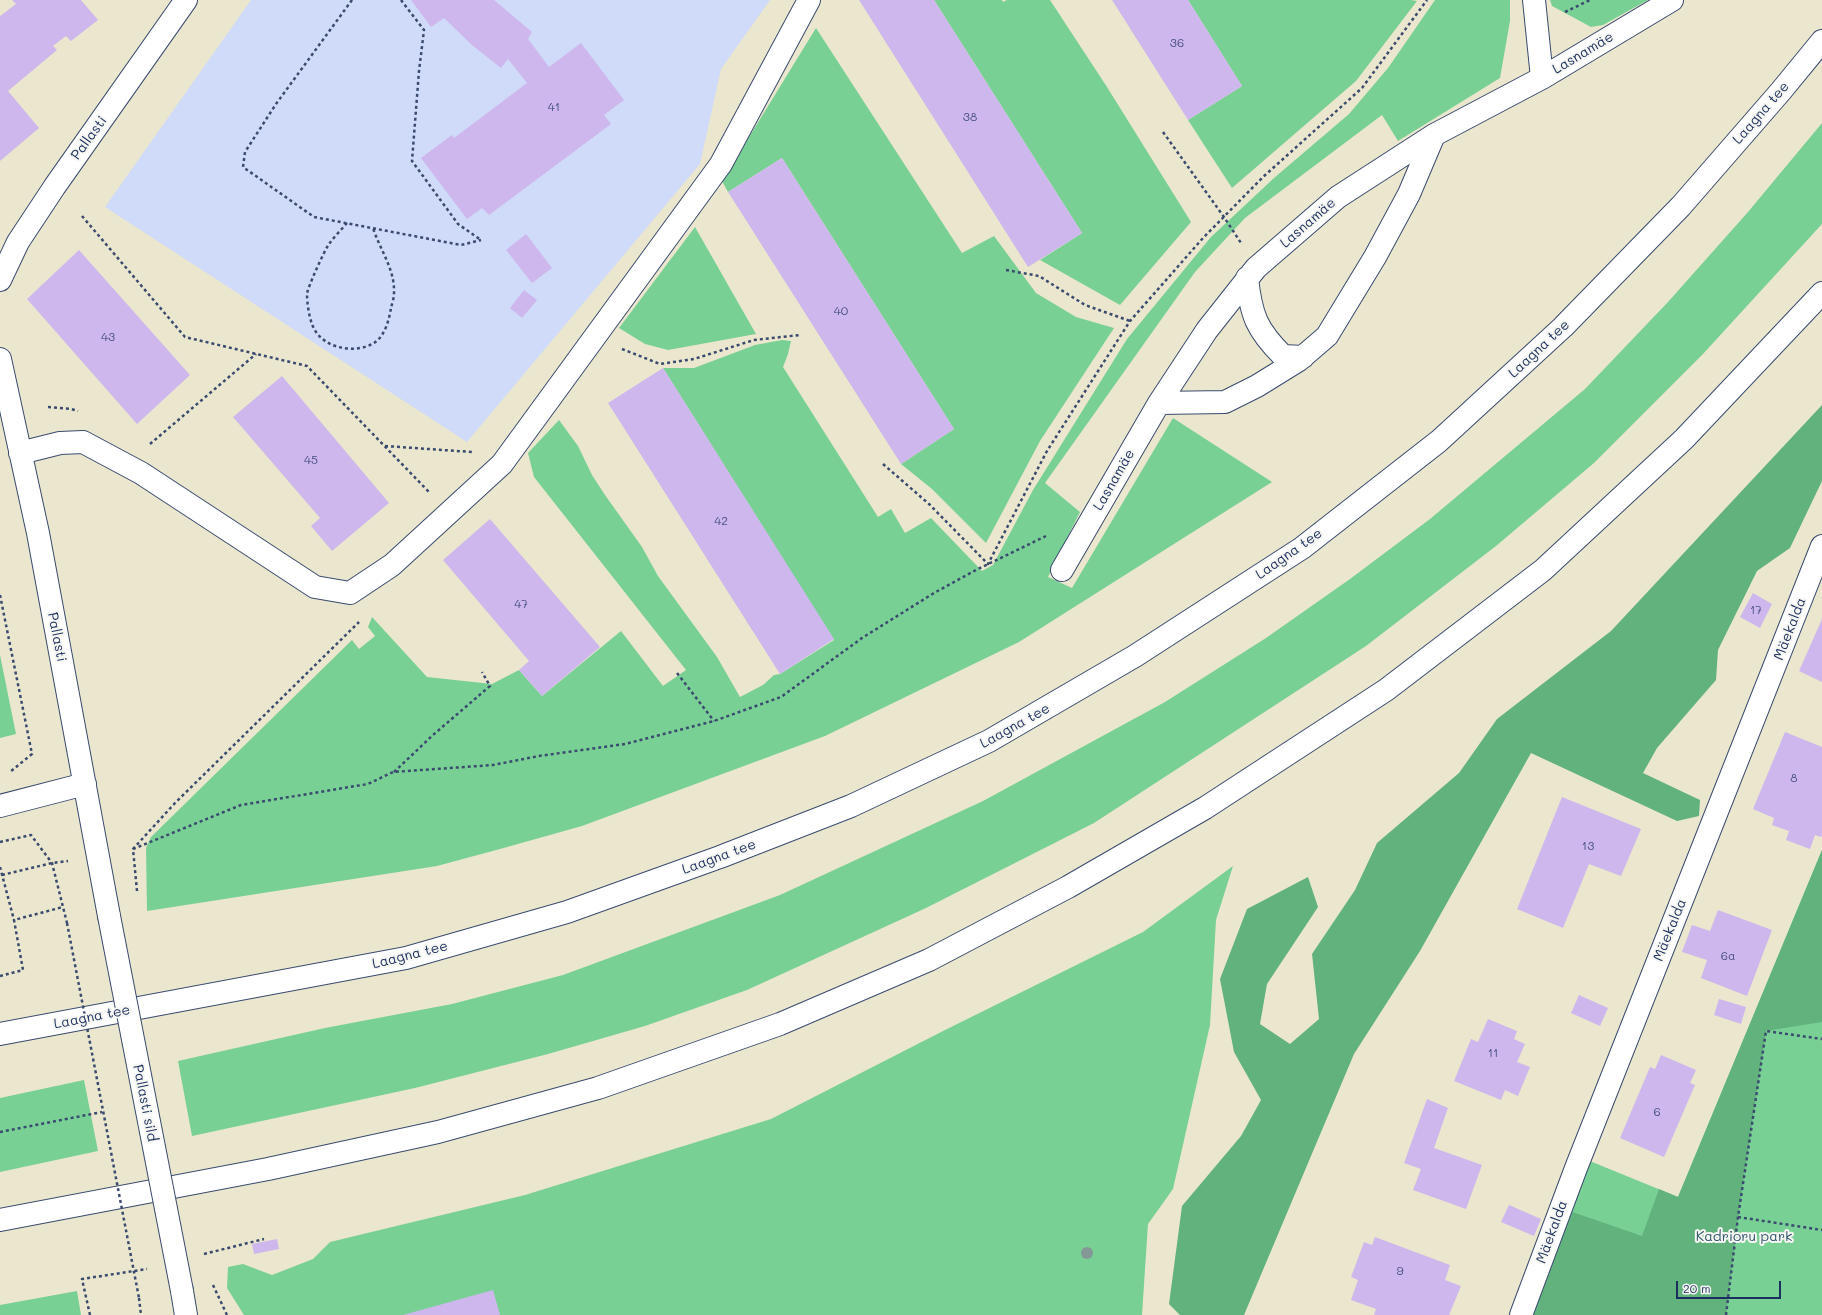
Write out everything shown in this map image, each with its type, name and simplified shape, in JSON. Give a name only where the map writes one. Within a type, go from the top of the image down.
[{"type":"street","name":"Pallasti","points":[[0,280],[18,242],[55,186],[186,0]]},
{"type":"street","points":[[20,453],[60,444],[83,442],[141,473],[315,587],[350,593],[392,565],[450,514],[502,464],[721,164],[810,0]]},
{"type":"street","points":[[1534,0],[1542,78]]},
{"type":"street","name":"Lasnamäe","points":[[1062,570],[1159,403],[1207,330],[1252,273],[1338,197],[1434,135],[1542,78],[1672,0]]},
{"type":"street","name":"Laagna tee","points":[[0,1034],[406,958],[567,912],[720,857],[850,806],[989,741],[1135,656],[1302,548],[1439,441],[1563,327],[1681,206],[1781,92],[1822,41]]},
{"type":"street","points":[[1159,403],[1225,402],[1257,386],[1303,357],[1328,336],[1375,257],[1409,194],[1434,135]]},
{"type":"street","points":[[1252,273],[1254,316],[1266,339],[1283,356],[1303,357]]},
{"type":"street","points":[[0,1220],[330,1156],[438,1132],[598,1088],[780,1024],[929,960],[1068,887],[1205,808],[1386,690],[1543,570],[1684,439],[1822,293]]},
{"type":"street","name":"Pallasti","points":[[0,359],[38,533],[109,916]]},
{"type":"street","name":"Mäekalda","points":[[1521,1315],[1576,1168],[1822,546]]},
{"type":"street","points":[[0,806],[85,784]]},
{"type":"street","name":"Pallasti sild","points":[[109,916],[186,1315]]},
{"type":"path","points":[[352,0],[276,104],[245,152],[243,167],[314,217],[461,244],[481,240],[458,224],[412,161],[419,71],[424,30],[401,0]]},
{"type":"path","points":[[988,564],[1047,451],[1130,321],[1203,238],[1263,177],[1362,88],[1427,0]]},
{"type":"path","points":[[1163,132],[1224,217],[1252,273]]},
{"type":"path","points":[[82,216],[185,337],[307,366],[450,514]]},
{"type":"path","points":[[347,223],[328,245],[307,293],[312,324],[316,331],[329,343],[340,348],[363,348],[375,342],[383,333],[389,322],[394,294],[391,269],[379,246],[373,228]]},
{"type":"path","points":[[1006,270],[1039,276],[1085,305],[1130,321]]},
{"type":"path","points":[[598,332],[622,349],[660,364],[694,359],[754,340],[800,335]]},
{"type":"path","points":[[125,465],[256,354]]},
{"type":"path","points":[[48,407],[71,409],[85,414]]},
{"type":"path","points":[[385,446],[474,452],[468,457]]},
{"type":"path","points":[[882,464],[929,504],[988,564]]},
{"type":"path","points":[[423,497],[434,487]]},
{"type":"path","points":[[394,772],[493,765],[539,756],[625,744],[714,721],[781,697],[862,638],[934,593],[988,564],[1053,533]]},
{"type":"path","points":[[0,595],[32,754],[11,772]]},
{"type":"path","points":[[137,894],[133,849],[175,803],[360,621]]},
{"type":"path","points":[[133,849],[241,805],[368,784],[394,772],[433,735],[490,686],[482,672]]},
{"type":"path","points":[[677,674],[714,721]]},
{"type":"path","points":[[0,842],[31,835],[52,863],[67,923],[141,1315]]},
{"type":"path","points":[[2,876],[52,863],[71,860]]},
{"type":"path","points":[[0,867],[14,920],[23,970],[0,976]]},
{"type":"path","points":[[14,920],[63,907]]},
{"type":"path","points":[[1726,1315],[1738,1217],[1766,1031],[1822,1039]]},
{"type":"path","points":[[0,1132],[102,1112]]},
{"type":"path","points":[[1738,1217],[1822,1230]]},
{"type":"path","points":[[90,1315],[82,1279],[142,1270]]},
{"type":"path","points":[[212,1284],[227,1315]]},
{"type":"shaded area","points":[[251,0],[770,0],[721,69],[700,164],[467,442],[105,207]]},
{"type":"green space","points":[[934,0],[1002,0],[1003,2],[1007,0],[1050,0],[1107,87],[1191,222],[1120,305],[1040,260],[1082,233]]},
{"type":"green space","points":[[1188,0],[1417,1],[1356,81],[1232,188],[1188,120],[1242,86]]},
{"type":"green space","points":[[1435,0],[1510,0],[1510,21],[1500,78],[1398,141],[1382,115],[1245,218],[1195,272],[1045,483],[1080,512],[1048,577],[1072,588],[1173,418],[1272,482],[1019,642],[825,736],[582,826],[437,866],[147,911],[146,848],[151,837],[352,640],[359,649],[375,636],[368,627],[372,617],[427,677],[492,684],[519,670],[542,696],[621,631],[663,686],[686,670],[534,477],[528,453],[559,420],[578,446],[592,475],[642,547],[658,576],[717,657],[740,697],[763,685],[774,675],[780,674],[834,640],[663,368],[694,368],[755,345],[782,340],[791,341],[783,367],[878,517],[891,509],[905,533],[931,518],[982,571],[993,565],[1033,490],[1127,339],[1211,237],[1274,178],[1349,114],[1388,68]]},
{"type":"green space","points":[[1550,0],[1648,0],[1603,25],[1591,27],[1552,6]]},
{"type":"green space","points":[[816,28],[962,253],[994,236],[1036,293],[1076,317],[1114,328],[1040,441],[986,543],[932,489],[901,464],[954,429],[782,158],[728,192],[722,181]]},
{"type":"green space","points":[[1822,123],[1822,224],[1703,354],[1594,463],[1496,546],[1366,646],[1094,823],[926,908],[747,990],[645,1026],[548,1054],[415,1088],[192,1136],[178,1061],[325,1028],[452,1004],[563,975],[780,895],[983,801],[1165,702],[1266,638],[1350,579],[1430,519],[1585,389],[1668,302],[1748,212]]},
{"type":"green space","points":[[695,227],[756,334],[668,350],[645,344],[619,328]]},
{"type":"green space","points":[[1822,405],[1822,481],[1790,548],[1757,571],[1718,650],[1716,680],[1657,748],[1643,773],[1700,800],[1699,816],[1677,821],[1531,753],[1420,951],[1354,1054],[1244,1315],[1180,1315],[1169,1304],[1182,1206],[1241,1136],[1261,1100],[1234,1052],[1220,979],[1247,909],[1308,877],[1318,907],[1267,984],[1260,1024],[1290,1044],[1319,1019],[1312,954],[1355,890],[1377,843],[1459,773],[1497,719],[1611,631]]},
{"type":"green space","points":[[0,655],[16,734],[0,738]]},
{"type":"green space","name":"Kadrioru park","points":[[1822,850],[1822,1315],[1521,1315],[1580,1157],[1678,1197]]},
{"type":"green space","points":[[1822,850],[1822,1022],[1766,1031],[1738,1217],[1726,1315],[1521,1315],[1561,1208],[1642,1236],[1659,1189],[1678,1197]]},
{"type":"green space","points":[[1233,866],[1216,920],[1210,1025],[1173,1189],[1148,1224],[1142,1315],[244,1315],[227,1288],[228,1267],[243,1264],[272,1275],[313,1259],[330,1242],[525,1195],[771,1119],[945,1030],[1143,932]]},
{"type":"green space","points":[[84,1080],[98,1151],[0,1172],[0,1098]]},
{"type":"green space","points":[[77,1291],[81,1315],[0,1315],[0,1305]]},
{"type":"building","points":[[12,0],[81,0],[98,20],[71,41],[66,36],[53,46],[57,50],[8,91],[39,128],[0,161],[0,16],[16,4]]},
{"type":"building","points":[[411,0],[494,0],[532,32],[528,39],[549,67],[581,43],[624,100],[604,115],[611,124],[489,215],[482,208],[467,219],[421,158],[452,135],[454,138],[527,83],[508,59],[501,68],[472,45],[444,18],[431,27]]},
{"type":"building","points":[[859,0],[934,0],[1082,233],[1028,267]]},
{"type":"building","points":[[1112,0],[1188,0],[1242,86],[1188,120]]},
{"type":"building","points":[[782,158],[954,429],[901,464],[728,192]]},
{"type":"building","points":[[526,234],[552,268],[532,283],[506,250]]},
{"type":"building","points":[[79,250],[190,375],[137,424],[27,299]]},
{"type":"building","points":[[524,290],[537,300],[522,318],[510,308]]},
{"type":"building","points":[[663,368],[834,639],[780,674],[608,403]]},
{"type":"building","points":[[282,376],[389,503],[332,551],[311,526],[320,518],[233,417]]},
{"type":"building","points":[[490,519],[600,647],[542,696],[519,670],[529,661],[443,560]]},
{"type":"building","points":[[1753,593],[1772,604],[1760,628],[1740,617]]},
{"type":"building","points":[[1822,619],[1822,682],[1799,671]]},
{"type":"building","points":[[1785,732],[1822,747],[1822,834],[1821,837],[1815,835],[1810,849],[1786,840],[1789,831],[1772,825],[1774,818],[1753,809]]},
{"type":"building","points":[[1562,797],[1641,829],[1621,876],[1589,864],[1563,928],[1517,909]]},
{"type":"building","points":[[1718,910],[1772,930],[1747,996],[1701,978],[1707,960],[1682,952],[1692,925],[1710,931]]},
{"type":"building","points":[[1579,995],[1608,1008],[1600,1026],[1571,1013]]},
{"type":"building","points":[[1719,999],[1746,1007],[1741,1024],[1714,1015]]},
{"type":"building","points":[[1488,1019],[1517,1031],[1514,1039],[1525,1044],[1517,1062],[1530,1067],[1518,1096],[1505,1090],[1501,1100],[1454,1081],[1471,1039],[1478,1042]]},
{"type":"building","points":[[1661,1055],[1696,1070],[1690,1083],[1695,1085],[1664,1157],[1620,1138],[1650,1067],[1655,1069]]},
{"type":"building","points":[[1427,1099],[1448,1108],[1434,1148],[1482,1165],[1466,1209],[1413,1190],[1421,1169],[1404,1163]]},
{"type":"building","points":[[1509,1205],[1541,1219],[1534,1236],[1501,1222]]},
{"type":"building","points":[[1375,1237],[1450,1265],[1445,1280],[1461,1286],[1449,1315],[1374,1315],[1376,1309],[1351,1300],[1358,1280],[1351,1277],[1364,1242],[1372,1245]]},
{"type":"building","points":[[277,1239],[279,1249],[254,1254],[252,1244]]},
{"type":"building","points":[[493,1290],[500,1315],[403,1315]]}]
